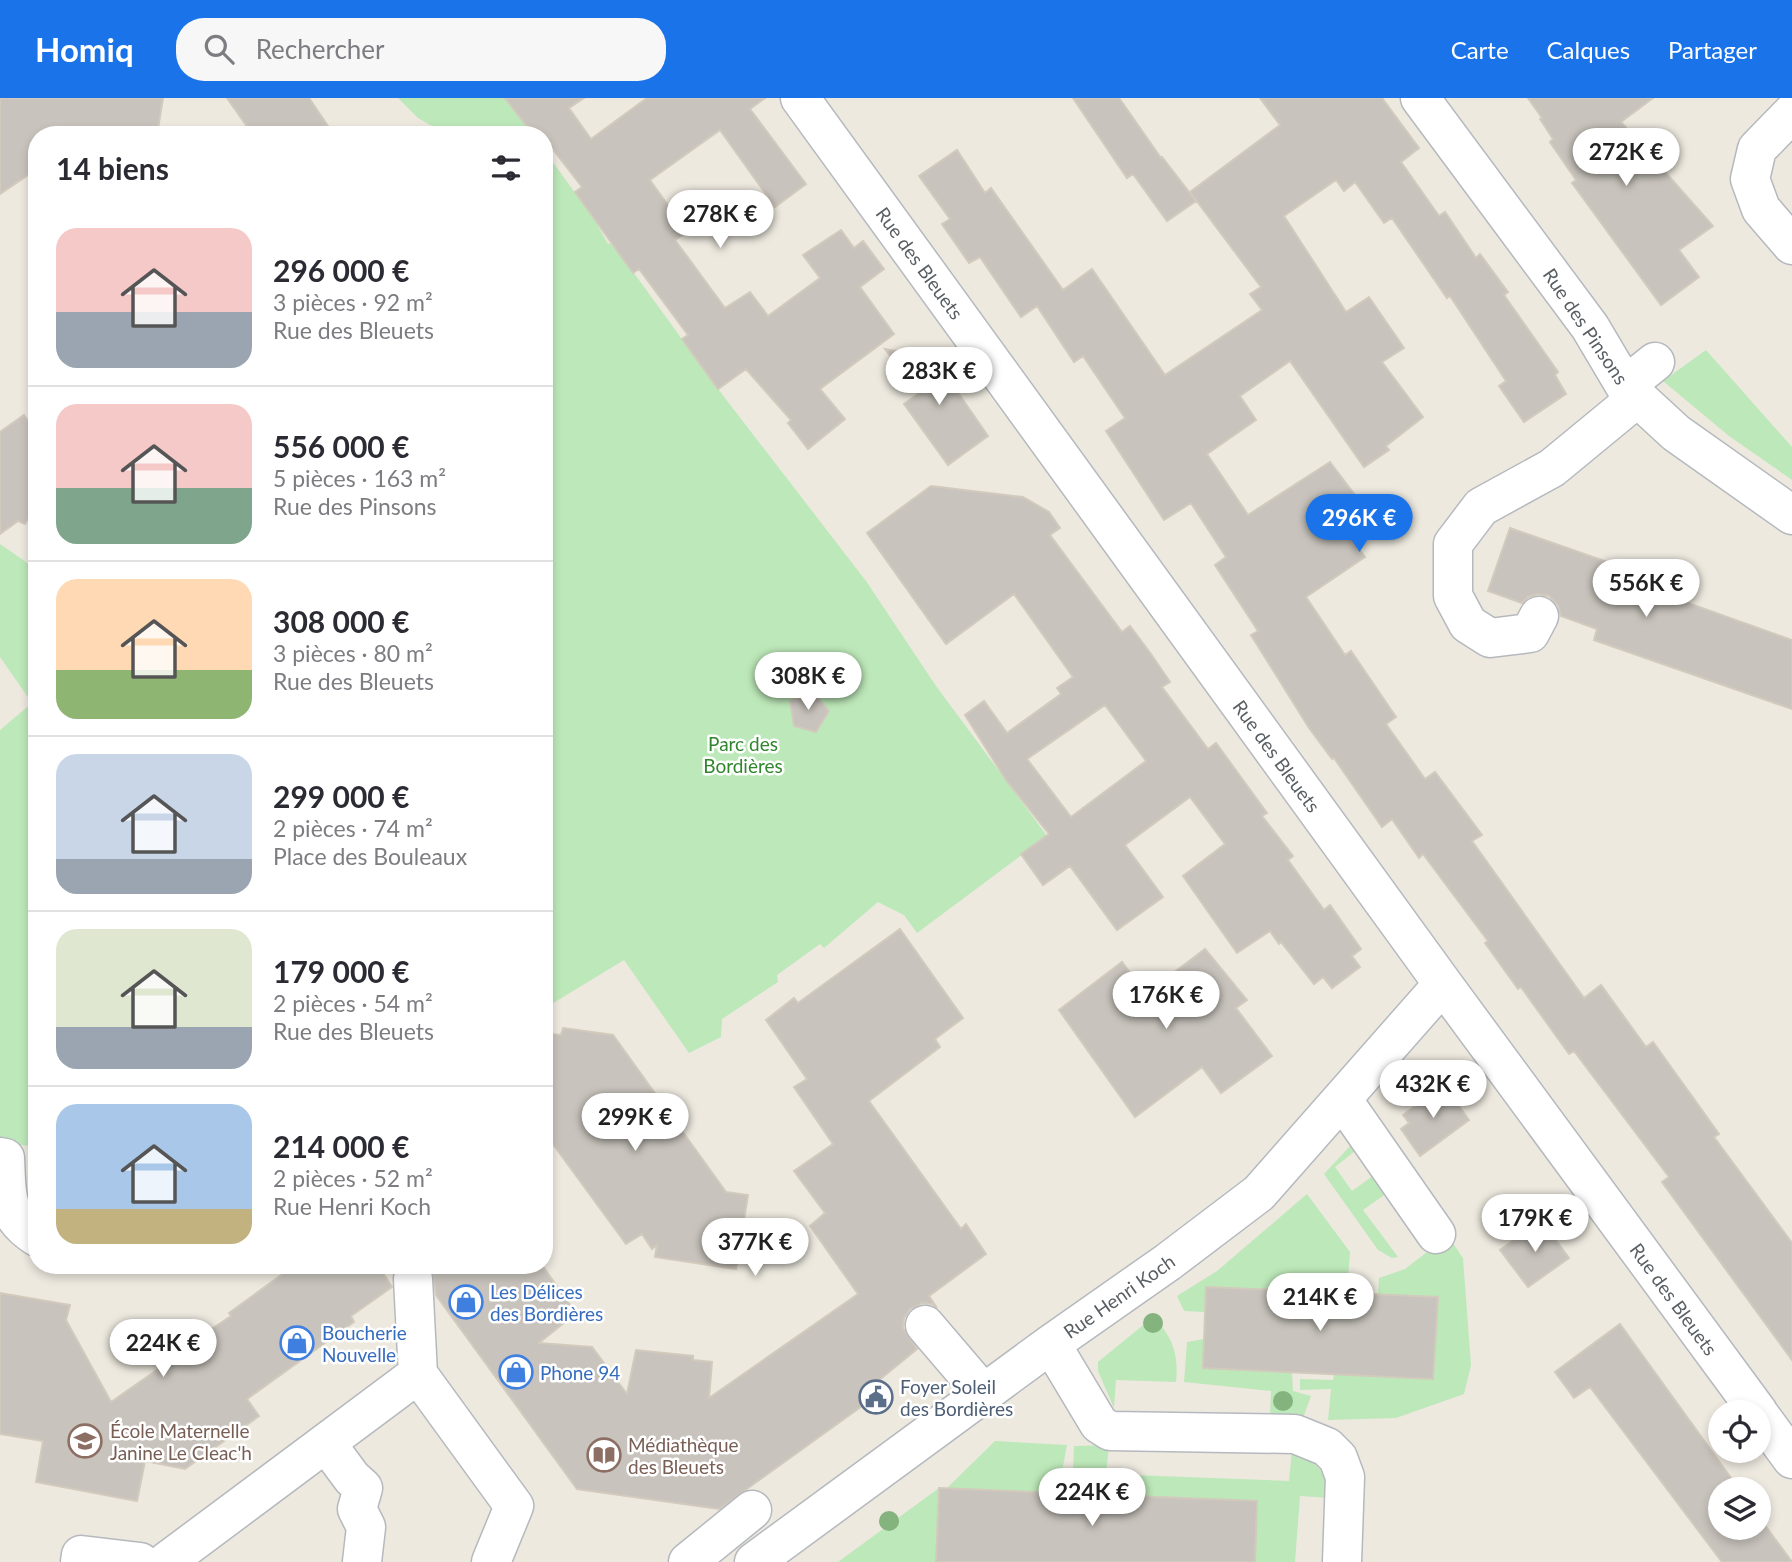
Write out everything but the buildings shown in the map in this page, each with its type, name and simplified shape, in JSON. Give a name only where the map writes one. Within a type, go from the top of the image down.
[{"type":"street","name":"Rue des Bleuets","points":[[800,98],[1748,1400]]},
{"type":"street","name":"Rue des Pinsons","points":[[1420,98],[1591,327],[1631,392],[1675,433],[1703,470],[1792,514]]},
{"type":"street","points":[[1792,113],[1757,149],[1750,179],[1761,209],[1792,245]]},
{"type":"street","points":[[1539,616],[1530,633],[1490,638],[1468,624],[1453,596],[1453,544],[1481,507],[1552,468],[1631,392],[1654,362]]},
{"type":"street","name":"Rue Henri Koch","points":[[754,1562],[1051,1344],[1168,1262],[1258,1193],[1443,984]]},
{"type":"street","points":[[1342,1099],[1436,1234]]},
{"type":"street","points":[[0,1157],[5,1158],[7,1203],[22,1228],[28,1232]]},
{"type":"street","points":[[413,1279],[418,1374],[514,1506],[491,1562]]},
{"type":"street","points":[[925,1325],[984,1394]]},
{"type":"street","points":[[1051,1344],[1099,1424],[1110,1431],[1294,1434],[1327,1447],[1338,1458],[1345,1477],[1342,1562]]},
{"type":"street","points":[[166,1562],[418,1374]]},
{"type":"street","name":"Rue des Bleuets","points":[[1771,1431],[1792,1459]]},
{"type":"street","points":[[326,1443],[352,1478],[363,1488],[357,1509],[366,1527],[362,1562]]},
{"type":"street","points":[[688,1562],[752,1510]]},
{"type":"street","points":[[80,1562],[81,1555],[140,1562]]},
{"type":"green space","points":[[398,98],[505,98],[526,126],[432,126],[418,118]]},
{"type":"green space","name":"Parc des Bordières","points":[[553,162],[594,219],[608,244],[610,243],[626,262],[718,389],[866,581],[936,686],[1047,836],[917,933],[904,915],[878,902],[824,948],[820,944],[777,975],[778,982],[722,1019],[721,1037],[689,1053],[624,960],[553,1003]]},
{"type":"green space","points":[[1706,350],[1792,447],[1792,480],[1729,436],[1663,381]]},
{"type":"green space","points":[[0,544],[28,563],[28,697],[0,657]]},
{"type":"green space","points":[[28,706],[28,1146],[0,1142],[0,730]]},
{"type":"green space","points":[[1351,1145],[1355,1151],[1335,1167],[1352,1191],[1374,1175],[1387,1193],[1363,1210],[1398,1257],[1392,1258],[1378,1250],[1324,1174]]},
{"type":"green space","points":[[1307,1194],[1350,1252],[1347,1293],[1206,1287],[1205,1312],[1184,1311],[1177,1296],[1217,1271]]},
{"type":"green space","points":[[1448,1236],[1463,1258],[1471,1365],[1464,1394],[1396,1418],[1328,1420],[1331,1389],[1300,1390],[1300,1379],[1333,1380],[1334,1374],[1433,1379],[1438,1297],[1378,1294],[1379,1278],[1405,1269]]},
{"type":"green space","points":[[1153,1317],[1173,1347],[1176,1382],[1116,1380],[1114,1408],[1098,1371],[1098,1362]]},
{"type":"green space","points":[[1204,1339],[1204,1368],[1292,1372],[1293,1391],[1311,1396],[1303,1418],[1270,1415],[1271,1391],[1184,1382],[1187,1342]]},
{"type":"green space","points":[[995,1441],[1067,1445],[1058,1493],[946,1489]]},
{"type":"green space","points":[[1109,1445],[1106,1474],[1289,1481],[1292,1451],[1319,1468],[1330,1498],[1300,1496],[1295,1562],[1255,1562],[1257,1501],[1072,1494],[1074,1446]]},
{"type":"green space","points":[[939,1488],[936,1562],[838,1562]]},
{"type":"place","name":"Les Délices des Bordières","points":[[466,1302]]},
{"type":"place","name":"Boucherie Nouvelle","points":[[297,1343]]},
{"type":"place","name":"Phone 94","points":[[516,1372]]},
{"type":"place","name":"Foyer Soleil des Bordières","points":[[876,1397]]},
{"type":"place","name":"École Maternelle Janine Le Cleac'h","points":[[85,1441]]},
{"type":"place","name":"Médiathèque des Bleuets","points":[[604,1455]]}]
